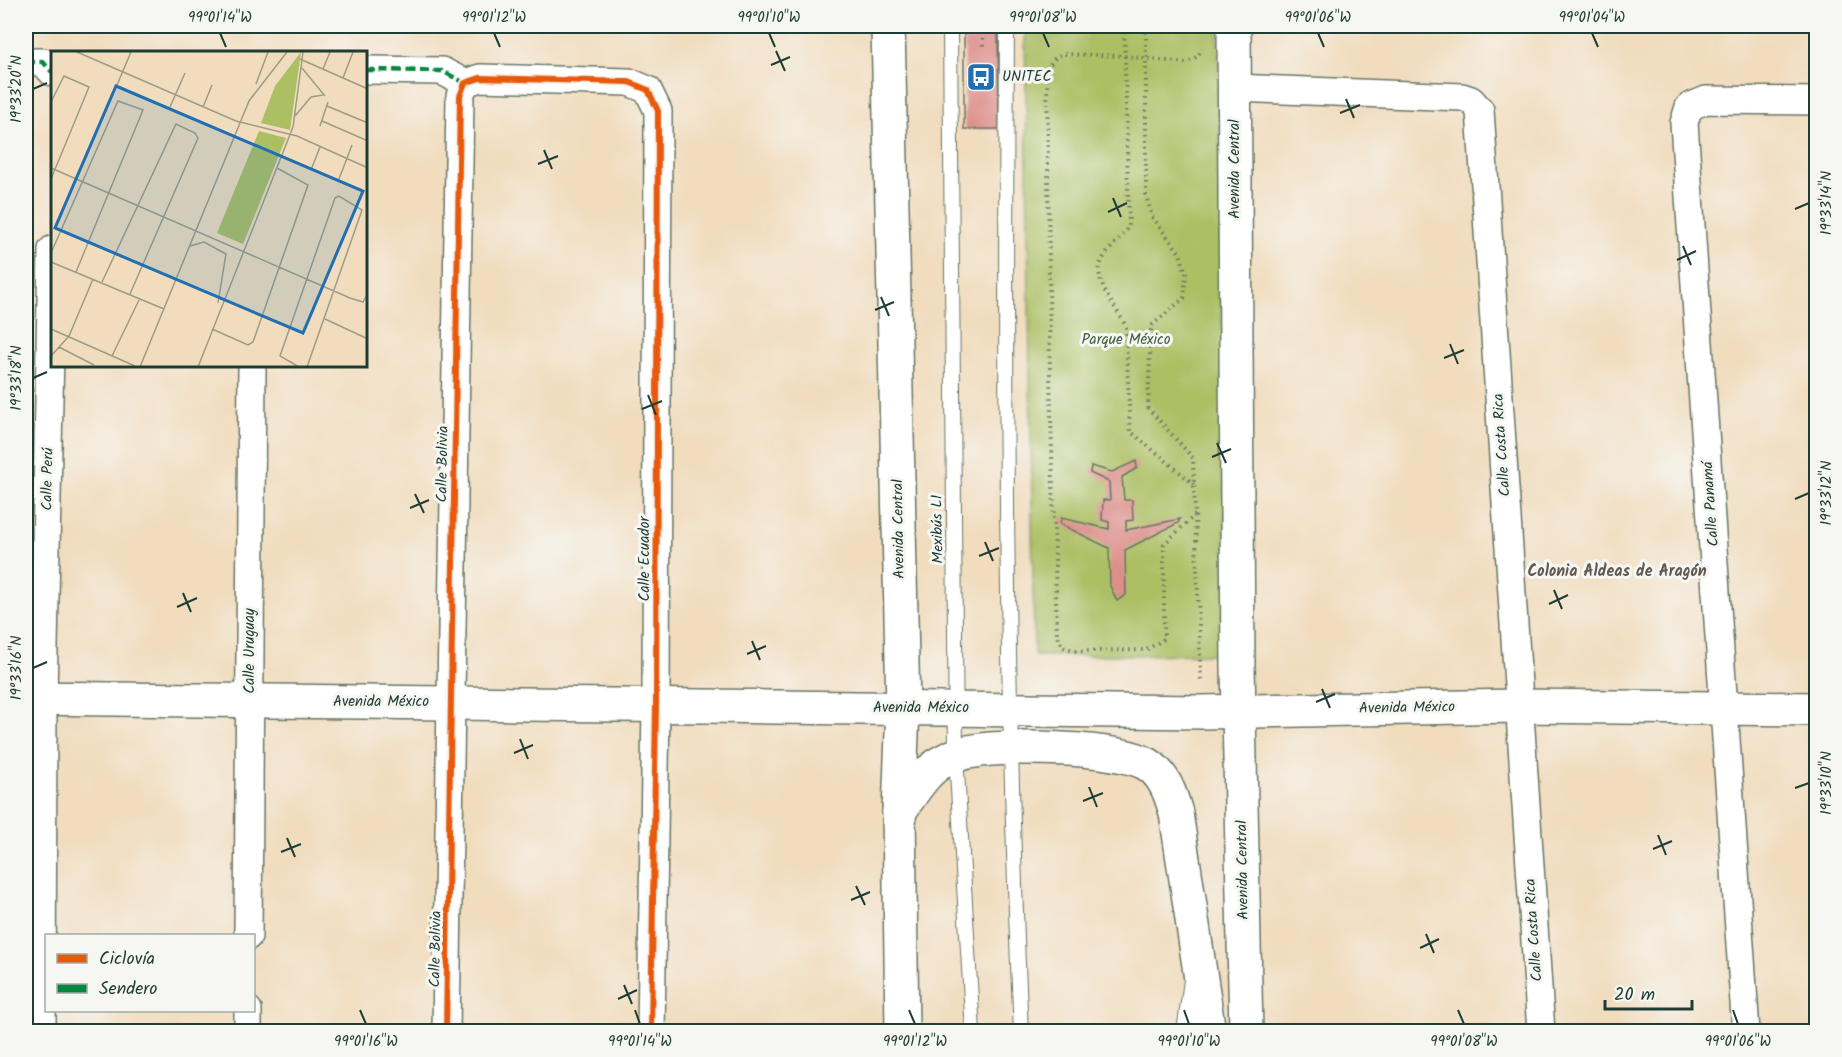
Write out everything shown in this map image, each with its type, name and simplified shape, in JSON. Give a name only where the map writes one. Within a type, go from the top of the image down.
[{"type":"main road","name":"Avenida Central","points":[[888,26],[903,708],[899,812],[902,1032]]},
{"type":"main road","name":"Avenida Central","points":[[1234,26],[1240,712],[1246,1032]]},
{"type":"main road","name":"Avenida México","points":[[34,698],[1202,712],[1518,706],[1816,709]]},
{"type":"main road","points":[[899,812],[930,772],[940,763],[980,750],[1067,750],[1129,756],[1148,764],[1164,781],[1176,813],[1209,1032]]},
{"type":"street","points":[[26,62],[43,62],[51,71]]},
{"type":"street","points":[[368,70],[442,71],[465,83]]},
{"type":"street","name":"Calle Ecuador","points":[[465,83],[480,78],[629,82],[648,90],[658,111],[656,705],[651,1032]]},
{"type":"street","name":"Calle Bolivia","points":[[446,1032],[453,702],[460,96],[465,83]]},
{"type":"street","name":"Calle Costa Rica","points":[[1234,88],[1462,97],[1471,100],[1480,110],[1540,1032]]},
{"type":"street","name":"Calle Panamá","points":[[1746,1032],[1685,114],[1689,107],[1706,100],[1816,101]]},
{"type":"street","name":"Calle Perú","points":[[42,1032],[34,698],[51,275]]},
{"type":"street","name":"Calle Uruguay","points":[[248,934],[252,368]]},
{"type":"street","points":[[248,1012],[248,1032]]},
{"type":"lane","name":"Mexibús L1","points":[[950,26],[956,756],[973,1032]]},
{"type":"lane","points":[[1007,26],[1005,274],[1011,709],[1022,1032]]},
{"type":"lane","points":[[1184,1032],[1188,989],[1197,960]]},
{"type":"path","points":[[1124,26],[1129,227],[1102,259],[1099,277],[1107,296],[1120,312],[1126,327],[1130,431],[1194,485]]},
{"type":"path","points":[[1146,26],[1146,195],[1152,217],[1180,253],[1186,274],[1184,298],[1151,326],[1148,408],[1193,458],[1202,712]]},
{"type":"path","points":[[1195,515],[1164,544],[1164,639],[1146,650],[1077,651],[1063,647],[1057,636],[1056,613],[1050,376],[1047,68],[1055,58],[1064,54],[1124,56],[1186,63],[1198,56],[1203,45]]},
{"type":"green space","name":"Parque México","points":[[1025,26],[1218,26],[1227,654],[1034,656]]},
{"type":"building","name":"UNITEC","points":[[964,26],[998,26],[999,129],[964,129]]},
{"type":"building","points":[[1136,461],[1137,468],[1122,477],[1124,500],[1132,500],[1133,520],[1126,521],[1126,530],[1180,519],[1178,523],[1125,550],[1126,595],[1117,601],[1110,586],[1109,548],[1060,524],[1061,518],[1109,529],[1109,522],[1102,520],[1103,500],[1110,500],[1109,482],[1090,473],[1091,466],[1112,472]]},
{"type":"marked path","points":[[26,62],[43,62],[51,71]]},
{"type":"marked path","points":[[368,70],[442,71],[465,83]]},
{"type":"cycle path","points":[[446,1032],[460,96],[465,83],[480,78],[629,82],[648,90],[658,111],[656,705],[651,1032]]},
{"type":"place","name":"UNITEC","points":[[981,77]]},
{"type":"district","name":"Colonia Aldeas de Aragón","points":[[1617,571]]}]
